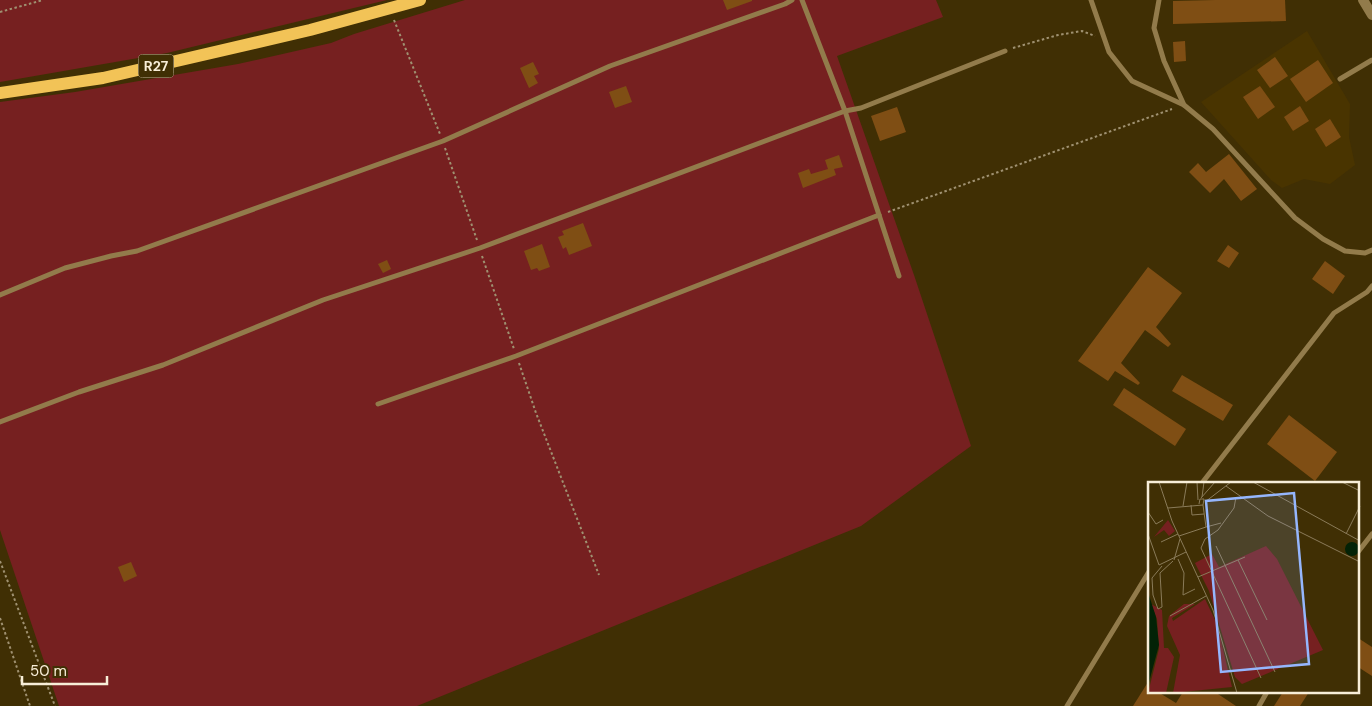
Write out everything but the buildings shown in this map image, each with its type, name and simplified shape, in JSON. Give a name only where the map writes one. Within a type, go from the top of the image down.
[{"type":"main road","name":"R27","points":[[0,93],[104,78],[310,30],[420,0]]},
{"type":"street","points":[[1363,0],[1372,15]]},
{"type":"lane","points":[[0,295],[65,268],[136,251],[442,141],[610,66],[792,0]]},
{"type":"lane","points":[[802,0],[845,111],[899,276]]},
{"type":"lane","points":[[1091,0],[1109,52],[1132,80],[1184,105],[1213,129],[1295,218],[1323,239],[1345,251],[1365,253],[1372,250]]},
{"type":"lane","points":[[1159,0],[1154,28],[1164,61],[1184,105]]},
{"type":"lane","points":[[0,422],[79,392],[162,365],[323,300],[480,248],[845,111],[861,108],[1006,50]]},
{"type":"lane","points":[[1340,79],[1372,60]]},
{"type":"lane","points":[[378,404],[516,356],[879,216]]},
{"type":"lane","points":[[1204,482],[1334,313],[1367,292],[1372,286]]},
{"type":"lane","points":[[1360,549],[1372,534]]},
{"type":"lane","points":[[1067,706],[1148,573]]},
{"type":"lane","points":[[1259,706],[1266,694]]},
{"type":"path","points":[[0,12],[43,0]]},
{"type":"path","points":[[390,8],[442,141],[536,413],[599,575]]},
{"type":"path","points":[[1006,50],[1058,35],[1082,31],[1104,39]]},
{"type":"path","points":[[879,216],[1184,105]]},
{"type":"path","points":[[0,561],[55,706]]},
{"type":"path","points":[[0,618],[30,706]]},
{"type":"shaded area","points":[[0,0],[387,0],[167,53],[0,82]]},
{"type":"shaded area","points":[[465,0],[936,0],[943,17],[837,56],[914,275],[971,446],[861,526],[417,706],[59,706],[0,530],[0,102],[75,92],[238,64],[331,43],[354,34]]},
{"type":"shaded area","points":[[1307,31],[1350,104],[1349,137],[1355,165],[1330,184],[1304,179],[1282,188],[1271,180],[1201,102]]}]
